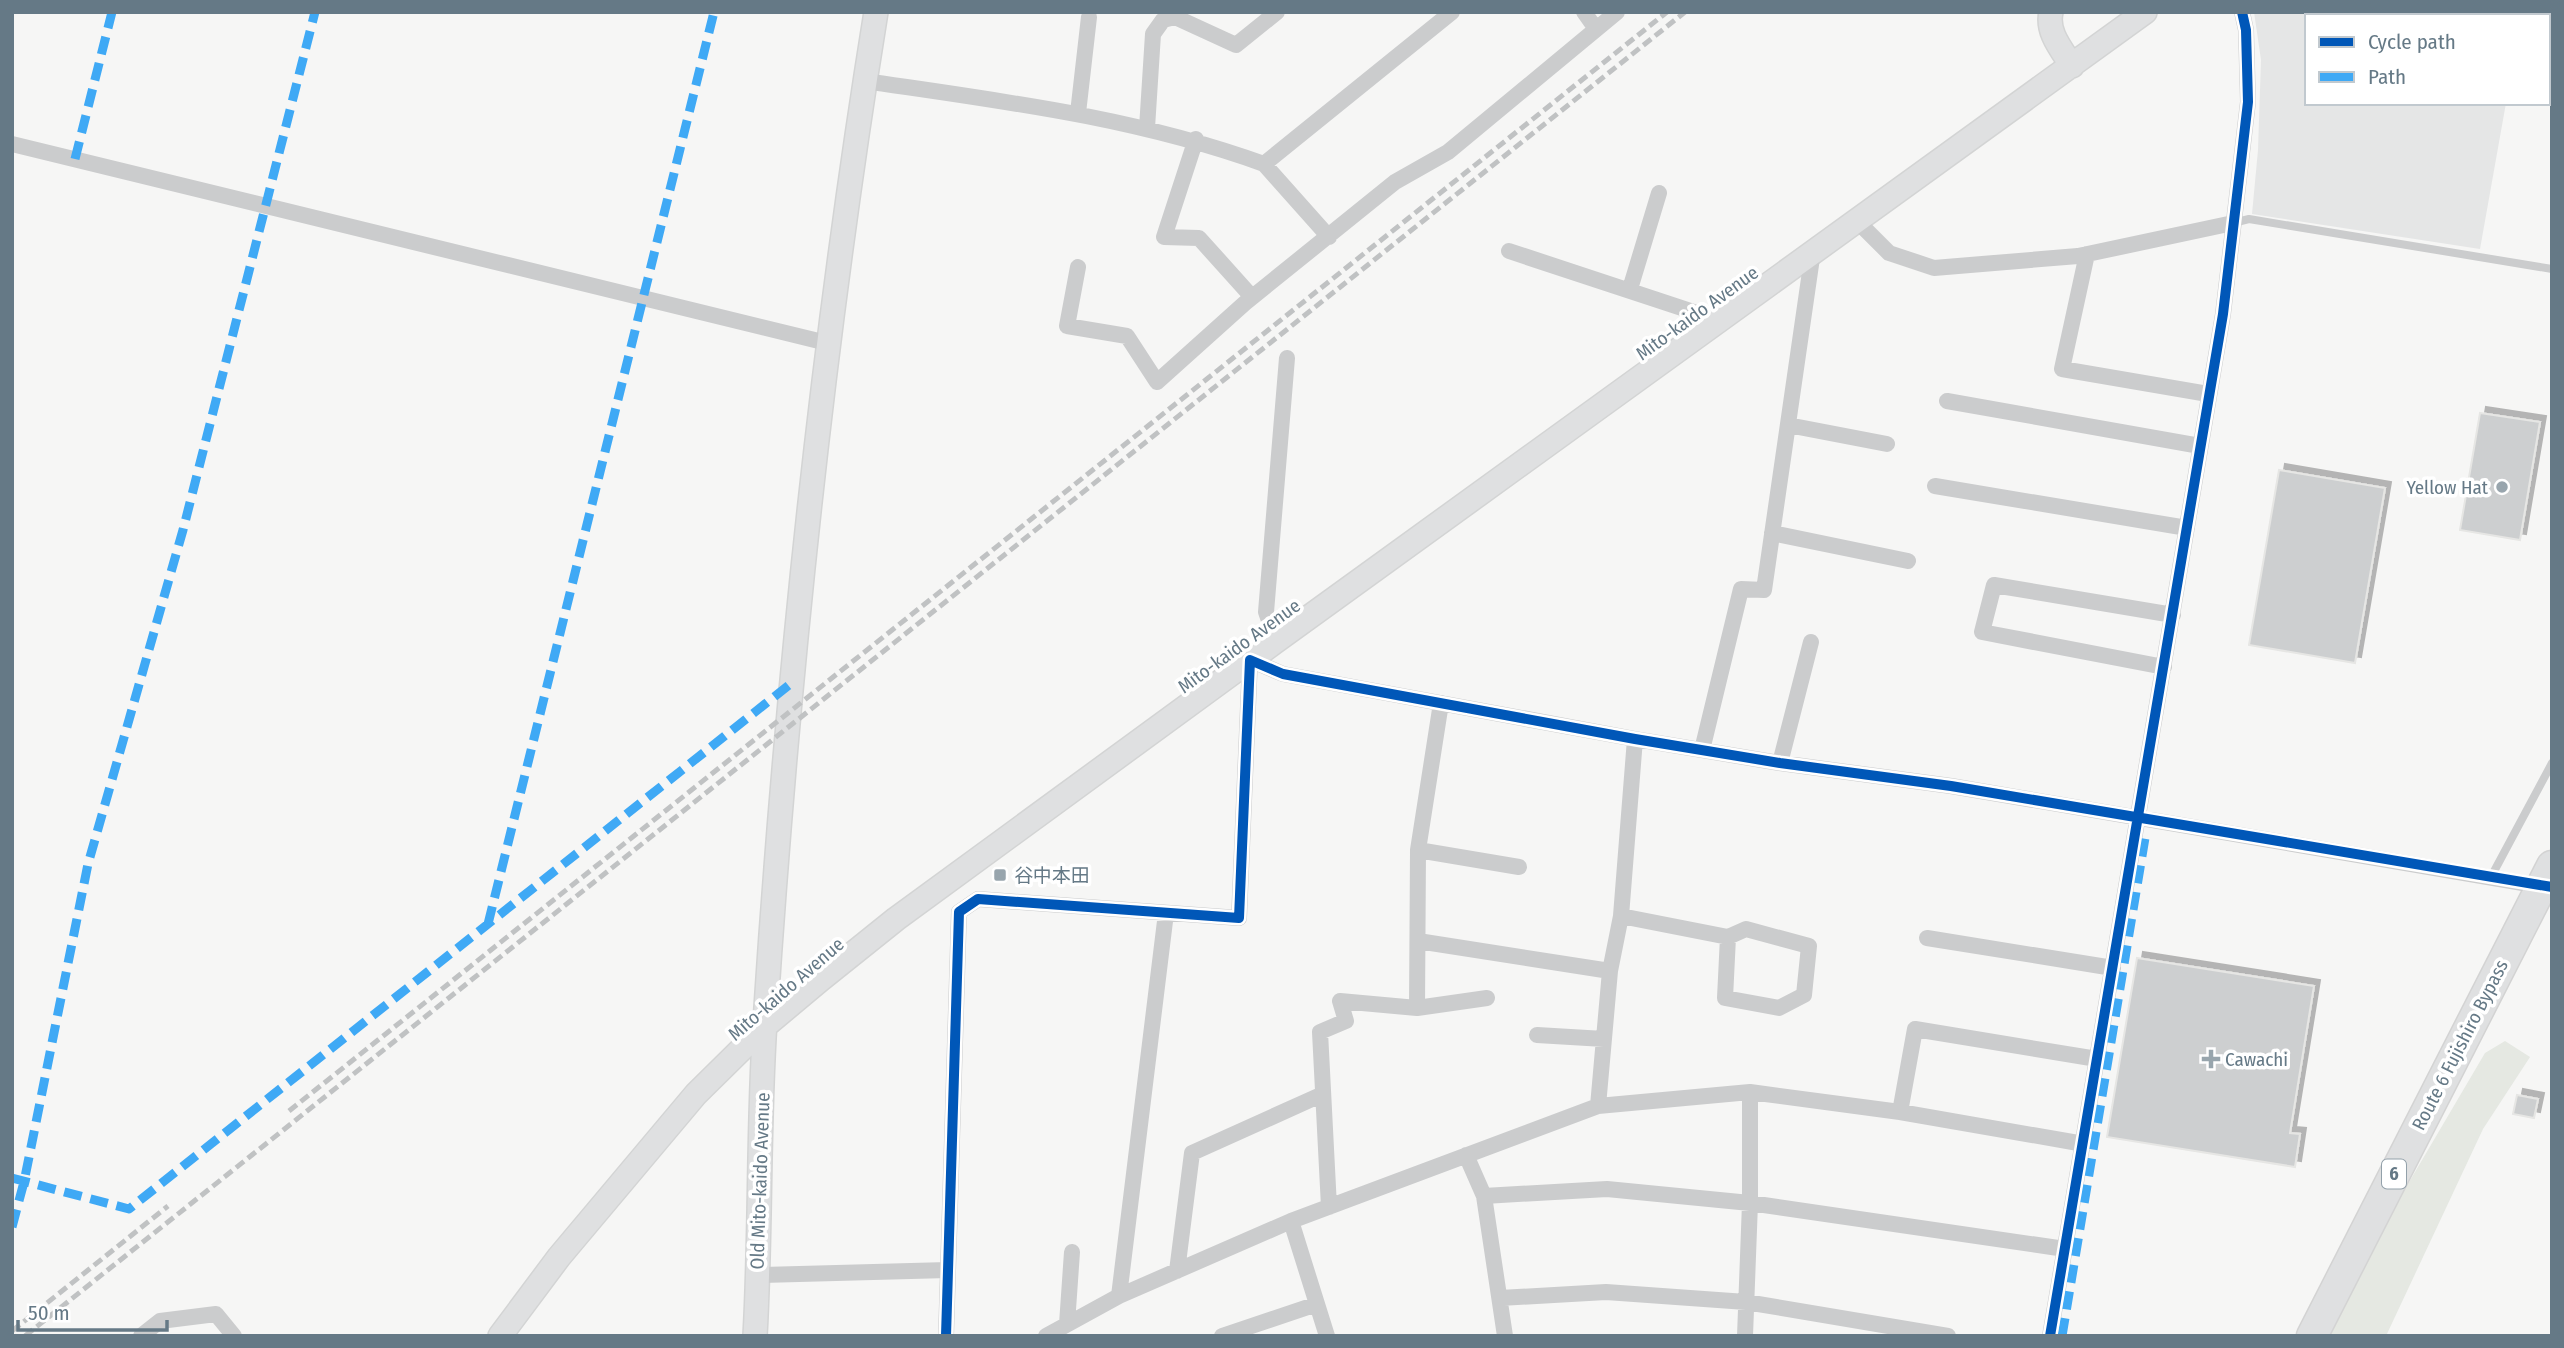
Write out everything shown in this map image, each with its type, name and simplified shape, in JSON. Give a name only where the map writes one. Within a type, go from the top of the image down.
[{"type":"highway","name":"Route 6 Fujishiro Bypass","points":[[2312,1336],[2548,880]]},
{"type":"main road","name":"Old Mito-kaido Avenue","points":[[755,1336],[765,1026],[789,685],[827,343],[876,12]]},
{"type":"main road","points":[[2050,12],[2052,34],[2072,66]]},
{"type":"main road","name":"Mito-kaido Avenue","points":[[500,1336],[559,1257],[632,1168],[696,1094],[765,1026],[948,881],[1856,219],[2145,12]]},
{"type":"street","points":[[1147,128],[1153,34],[1163,16],[1175,17],[1236,45],[1277,12]]},
{"type":"street","points":[[1264,163],[1452,12]]},
{"type":"street","points":[[1584,12],[1596,29]]},
{"type":"street","points":[[1078,267],[1067,326],[1127,336],[1157,382],[1252,297],[1395,182],[1448,152],[1617,12]]},
{"type":"street","points":[[2050,1336],[2223,314],[2248,103],[2246,30],[2242,12]]},
{"type":"street","points":[[1079,113],[1089,17]]},
{"type":"street","points":[[865,81],[1079,113],[1196,139],[1264,163],[1329,237]]},
{"type":"street","points":[[1196,139],[1164,237],[1199,238],[1252,297]]},
{"type":"street","points":[[12,144],[827,343]]},
{"type":"street","points":[[1630,289],[1659,193]]},
{"type":"street","points":[[1856,219],[1889,253],[1934,268],[2087,254],[2233,223]]},
{"type":"street","points":[[1508,251],[1718,320]]},
{"type":"street","points":[[1702,750],[1741,589],[1764,590],[1813,251]]},
{"type":"street","points":[[2087,254],[2062,369],[2208,394]]},
{"type":"street","points":[[1276,641],[1266,612],[1287,358]]},
{"type":"street","points":[[1947,401],[2200,446]]},
{"type":"street","points":[[1788,425],[1887,444]]},
{"type":"street","points":[[1935,486],[2187,528]]},
{"type":"street","points":[[1772,533],[1908,561]]},
{"type":"street","points":[[2164,667],[1982,632],[1994,585],[2173,615]]},
{"type":"street","points":[[1780,763],[1811,642]]},
{"type":"street","points":[[946,1336],[959,912],[978,899],[1239,918],[1250,660],[1283,674],[1635,739],[1780,763],[1951,786],[2490,878],[2548,880]]},
{"type":"street","points":[[1417,1008],[1418,850],[1441,703]]},
{"type":"street","points":[[1598,1106],[1610,971],[1621,916],[1635,739]]},
{"type":"street","points":[[1418,850],[1519,867]]},
{"type":"street","points":[[948,881],[969,905]]},
{"type":"street","points":[[1119,1296],[1166,913]]},
{"type":"street","points":[[1621,916],[1728,937],[1746,929],[1809,946],[1804,995],[1779,1008],[1725,998],[1728,937]]},
{"type":"street","points":[[1927,938],[2113,968]]},
{"type":"street","points":[[1418,941],[1610,971]]},
{"type":"street","points":[[1329,1207],[1320,1032],[1346,1021],[1340,1001],[1417,1008],[1487,998]]},
{"type":"street","points":[[1900,1112],[1916,1029],[2097,1059]]},
{"type":"street","points":[[1537,1035],[1604,1039]]},
{"type":"street","points":[[1046,1336],[1119,1296],[1291,1221],[1598,1106],[1750,1092],[1900,1112],[2084,1144]]},
{"type":"street","points":[[1745,1336],[1750,1203],[1750,1092]]},
{"type":"street","points":[[1177,1271],[1192,1153],[1323,1094]]},
{"type":"street","points":[[1466,1154],[1484,1196],[1505,1336]]},
{"type":"street","points":[[1484,1196],[1607,1189],[1750,1203],[2065,1249]]},
{"type":"street","points":[[1291,1221],[1327,1336]]},
{"type":"street","points":[[1067,1324],[1072,1252]]},
{"type":"street","points":[[758,1275],[948,1270]]},
{"type":"street","points":[[1500,1298],[1606,1292],[1746,1301],[1948,1336]]},
{"type":"street","points":[[1222,1336],[1317,1304]]},
{"type":"street","points":[[141,1336],[160,1321],[167,1328],[216,1314],[233,1336]]},
{"type":"lane","points":[[2233,223],[2249,219],[2552,269]]},
{"type":"lane","points":[[2490,878],[2552,763]]},
{"type":"shaded area","points":[[2254,12],[2522,12],[2305,14],[2305,105],[2506,105],[2480,249],[2252,214],[2258,150],[2261,60]]},
{"type":"shaded area","points":[[2505,1041],[2530,1057],[2483,1129],[2386,1336],[2330,1336],[2405,1189],[2485,1053]]},
{"type":"building","points":[[2480,413],[2540,422],[2520,540],[2460,530]]},
{"type":"building","points":[[2279,470],[2385,488],[2355,663],[2249,645]]},
{"type":"building","name":"Cawachi","points":[[2137,958],[2314,986],[2290,1133],[2300,1134],[2295,1167],[2107,1137]]},
{"type":"building","points":[[2517,1095],[2538,1099],[2534,1118],[2513,1114]]},
{"type":"railway","points":[[289,1111],[1667,12]]},
{"type":"railway","points":[[25,1336],[1685,12]]},
{"type":"railway","points":[[12,1331],[168,1206]]},
{"type":"marked path","points":[[75,159],[112,12]]},
{"type":"marked path","points":[[12,1227],[24,1182],[88,864],[183,530],[315,12]]},
{"type":"marked path","points":[[488,924],[714,12]]},
{"type":"marked path","points":[[12,1178],[129,1209],[789,685]]},
{"type":"marked path","points":[[2062,1336],[2146,832]]},
{"type":"cycle path","points":[[2050,1336],[2223,314],[2248,102],[2246,30],[2242,12]]},
{"type":"cycle path","points":[[946,1336],[959,912],[978,899],[1239,918],[1250,660],[1283,674],[1635,739],[1780,763],[1951,786],[2552,887]]},
{"type":"place","name":"Yellow Hat","points":[[2502,487]]},
{"type":"place","name":"谷中本田","points":[[1000,875]]},
{"type":"place","name":"Cawachi","points":[[2211,1059]]}]
